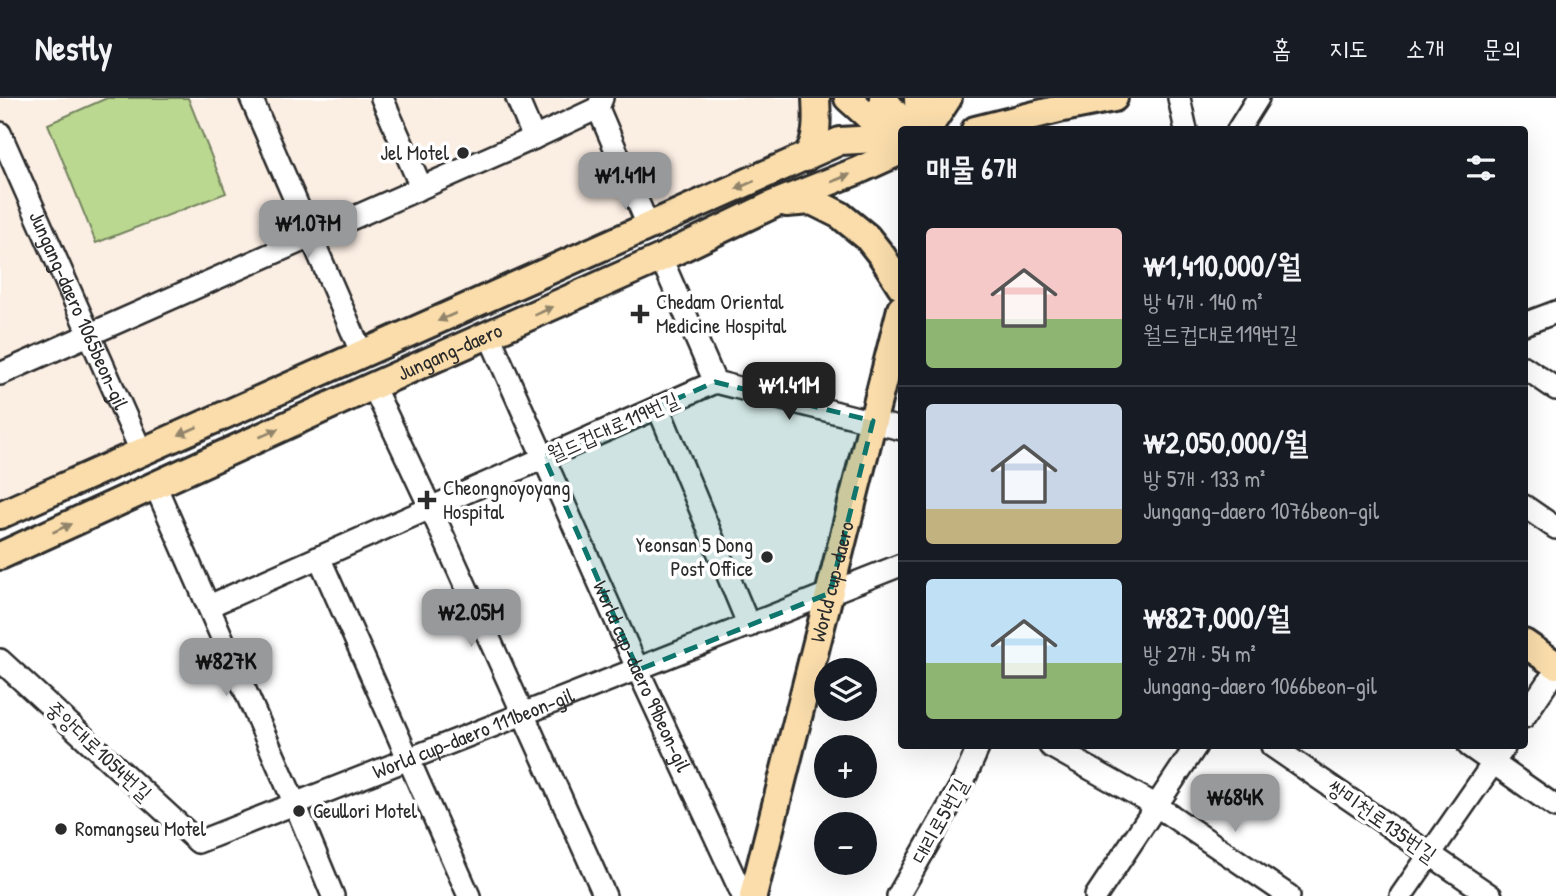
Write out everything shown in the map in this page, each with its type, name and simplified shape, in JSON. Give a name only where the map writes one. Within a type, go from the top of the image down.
[{"type":"main road","points":[[805,158],[811,151],[817,134],[816,98]]},
{"type":"main road","points":[[918,98],[919,126]]},
{"type":"main road","points":[[930,126],[948,98]]},
{"type":"main road","points":[[987,126],[1057,103],[1114,98]]},
{"type":"main road","points":[[866,101],[902,126]]},
{"type":"main road","points":[[866,101],[869,117],[898,132]]},
{"type":"main road","points":[[840,141],[866,101]]},
{"type":"main road","points":[[1044,126],[1057,103]]},
{"type":"main road","name":"Jungang-daero","points":[[0,515],[840,141],[898,141]]},
{"type":"main road","name":"Jungang-daero","points":[[0,556],[661,258],[774,204],[898,152]]},
{"type":"main road","points":[[774,204],[812,201],[840,215],[867,237],[898,281]]},
{"type":"main road","name":"World cup-daero","points":[[753,896],[898,321]]},
{"type":"main road","points":[[1528,646],[1556,665]]},
{"type":"street","points":[[251,98],[362,354]]},
{"type":"street","points":[[382,98],[421,187]]},
{"type":"street","points":[[517,98],[534,138]]},
{"type":"street","points":[[1179,98],[1185,126]]},
{"type":"street","points":[[1240,126],[1258,98]]},
{"type":"street","points":[[0,374],[534,138],[600,103],[649,228]]},
{"type":"street","name":"Jungang-daero 1065beon-gil","points":[[0,133],[141,451]]},
{"type":"street","points":[[661,258],[715,382],[898,428]]},
{"type":"street","points":[[1528,322],[1556,312]]},
{"type":"street","name":"World cup-daero 99beon-gil","points":[[489,335],[638,670],[743,896]]},
{"type":"street","points":[[1528,370],[1556,389]]},
{"type":"street","name":"월드컵대로119번길","points":[[208,606],[715,382]]},
{"type":"street","points":[[373,386],[605,896]]},
{"type":"street","points":[[657,407],[749,626]]},
{"type":"street","points":[[155,485],[333,896]]},
{"type":"street","points":[[1528,509],[1556,528]]},
{"type":"street","points":[[319,556],[470,896]]},
{"type":"street","name":"World cup-daero 111beon-gil","points":[[198,842],[898,566]]},
{"type":"street","name":"중앙대로1054번길","points":[[0,660],[198,842]]},
{"type":"street","points":[[1528,711],[1556,673]]},
{"type":"street","name":"대리로5번길","points":[[898,896],[963,782],[978,749]]},
{"type":"street","points":[[1055,749],[1157,806],[1289,896]]},
{"type":"street","points":[[1097,896],[1194,749]]},
{"type":"street","name":"쌍미천로135번길","points":[[1276,749],[1491,896]]},
{"type":"street","points":[[1480,749],[1499,754],[1556,807]]},
{"type":"street","points":[[1401,896],[1499,754]]},
{"type":"highlighted area","points":[[715,382],[873,421],[830,593],[638,670],[544,457]]},
{"type":"shaded area","points":[[0,98],[808,98],[810,114],[796,155],[711,194],[520,266],[0,504]]},
{"type":"green space","points":[[107,98],[188,98],[226,193],[96,243],[48,124]]},
{"type":"place","name":"Jel Motel","points":[[463,153]]},
{"type":"place","name":"Chedam Oriental Medicine Hospital","points":[[640,314]]},
{"type":"place","name":"Cheongnoyoyang Hospital","points":[[427,500]]},
{"type":"place","name":"Yeonsan 5 Dong Post Office","points":[[767,557]]},
{"type":"place","name":"Geullori Motel","points":[[299,811]]},
{"type":"place","name":"Romangseu Motel","points":[[61,829]]}]
